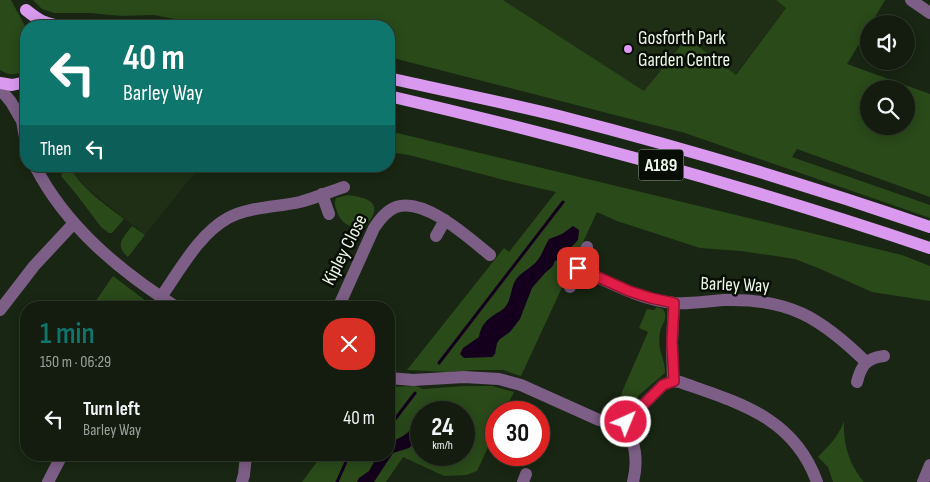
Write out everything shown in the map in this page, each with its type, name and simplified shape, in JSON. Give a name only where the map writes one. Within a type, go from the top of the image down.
[{"type":"main road","points":[[24,5],[31,20]]},
{"type":"main road","points":[[24,5],[40,20]]},
{"type":"main road","name":"A189","points":[[395,79],[557,116],[645,139],[805,186],[930,227]]},
{"type":"main road","points":[[0,83],[12,85],[20,83]]},
{"type":"main road","name":"A189","points":[[395,97],[632,157],[735,186],[930,248]]},
{"type":"street","points":[[910,0],[930,13]]},
{"type":"street","points":[[0,89],[20,117]]},
{"type":"street","points":[[39,172],[53,196],[74,223],[104,253],[135,279],[167,301]]},
{"type":"street","points":[[161,297],[204,237],[228,218],[245,212],[303,201],[344,187]]},
{"type":"street","points":[[322,194],[329,214]]},
{"type":"street","name":"Kipley Close","points":[[341,301],[374,228],[380,219],[396,207],[414,206],[445,220],[490,255]]},
{"type":"street","points":[[436,236],[445,220]]},
{"type":"street","points":[[0,310],[34,266],[74,223]]},
{"type":"street","points":[[570,287],[587,247]]},
{"type":"street","name":"Barley Way","points":[[578,268],[629,291],[674,303],[725,300],[755,301],[789,308],[821,324],[866,362]]},
{"type":"street","name":"Barley Way","points":[[674,303],[672,342],[674,381]]},
{"type":"street","points":[[857,382],[866,362],[884,356]]},
{"type":"street","points":[[395,378],[413,380],[464,377],[499,379],[521,385],[599,420],[618,424],[626,422],[663,385],[674,381],[680,382],[736,403],[776,424],[803,452],[817,482]]},
{"type":"street","points":[[626,422],[636,462],[632,482]]},
{"type":"street","points":[[48,482],[59,461]]},
{"type":"street","points":[[242,482],[245,461]]},
{"type":"street","points":[[923,482],[930,464]]},
{"type":"shaded area","name":"Gosforth Park Garden Centre","points":[[503,0],[776,0],[786,8],[735,75],[687,38],[644,91]]},
{"type":"shaded area","points":[[73,172],[195,172],[145,235],[87,188]]},
{"type":"shaded area","points":[[573,226],[579,230],[578,240],[562,257],[555,261],[552,267],[532,288],[520,319],[510,332],[497,343],[495,354],[492,357],[464,358],[460,354],[463,348],[479,337],[485,323],[506,306],[515,281],[536,262],[549,239],[562,234]]},
{"type":"shaded area","points":[[410,430],[410,447],[395,452],[395,440]]},
{"type":"shaded area","points":[[375,461],[388,461],[374,482],[357,482],[359,478],[369,471]]},
{"type":"green space","points":[[0,0],[11,0],[22,20],[20,20],[20,73],[10,74],[0,70]]},
{"type":"green space","points":[[33,0],[503,0],[644,91],[687,38],[736,75],[786,8],[776,0],[885,0],[876,15],[860,15],[860,43],[847,64],[891,80],[860,80],[860,135],[915,135],[915,89],[930,94],[930,197],[797,149],[792,157],[930,205],[930,218],[685,133],[395,59],[395,20],[180,20],[153,15],[121,16],[90,13],[54,13],[42,9]]},
{"type":"green space","points":[[395,132],[902,255],[930,266],[930,301],[872,292],[795,259],[741,251],[700,248],[617,221],[597,212],[521,376],[503,370],[448,372],[407,370],[504,248],[509,252],[556,192],[395,153]]},
{"type":"green space","points":[[63,172],[73,172],[101,202],[124,219],[112,233],[101,227],[61,176]]},
{"type":"green space","points":[[348,195],[369,200],[372,203],[374,212],[366,226],[356,227],[348,225],[341,220],[335,201],[336,198]]},
{"type":"green space","points":[[132,226],[145,235],[128,257],[121,249],[121,242]]},
{"type":"green space","points":[[113,276],[146,301],[96,301]]},
{"type":"green space","points":[[657,307],[665,312],[659,340],[665,373],[639,395],[635,402],[628,405],[623,399],[622,392],[648,332],[639,328],[647,309],[654,310]]},
{"type":"green space","points":[[416,386],[423,389],[492,386],[514,392],[510,401],[485,401],[485,454],[477,471],[466,475],[444,476],[422,466],[475,466],[475,401],[410,401],[410,460],[403,457],[386,482],[302,482],[318,461],[395,461],[395,387]]},
{"type":"green space","points":[[844,421],[848,454],[854,468],[864,482],[833,482],[828,467],[818,457],[836,437]]},
{"type":"waterway","points":[[439,363],[563,202]]},
{"type":"waterway","points":[[395,419],[415,393]]},
{"type":"waterway","points":[[337,482],[346,461]]},
{"type":"place","name":"Gosforth Park Garden Centre","points":[[628,49]]},
{"type":"route","points":[[578,268],[629,291],[674,303],[672,342],[674,381],[663,385],[626,422]]}]
